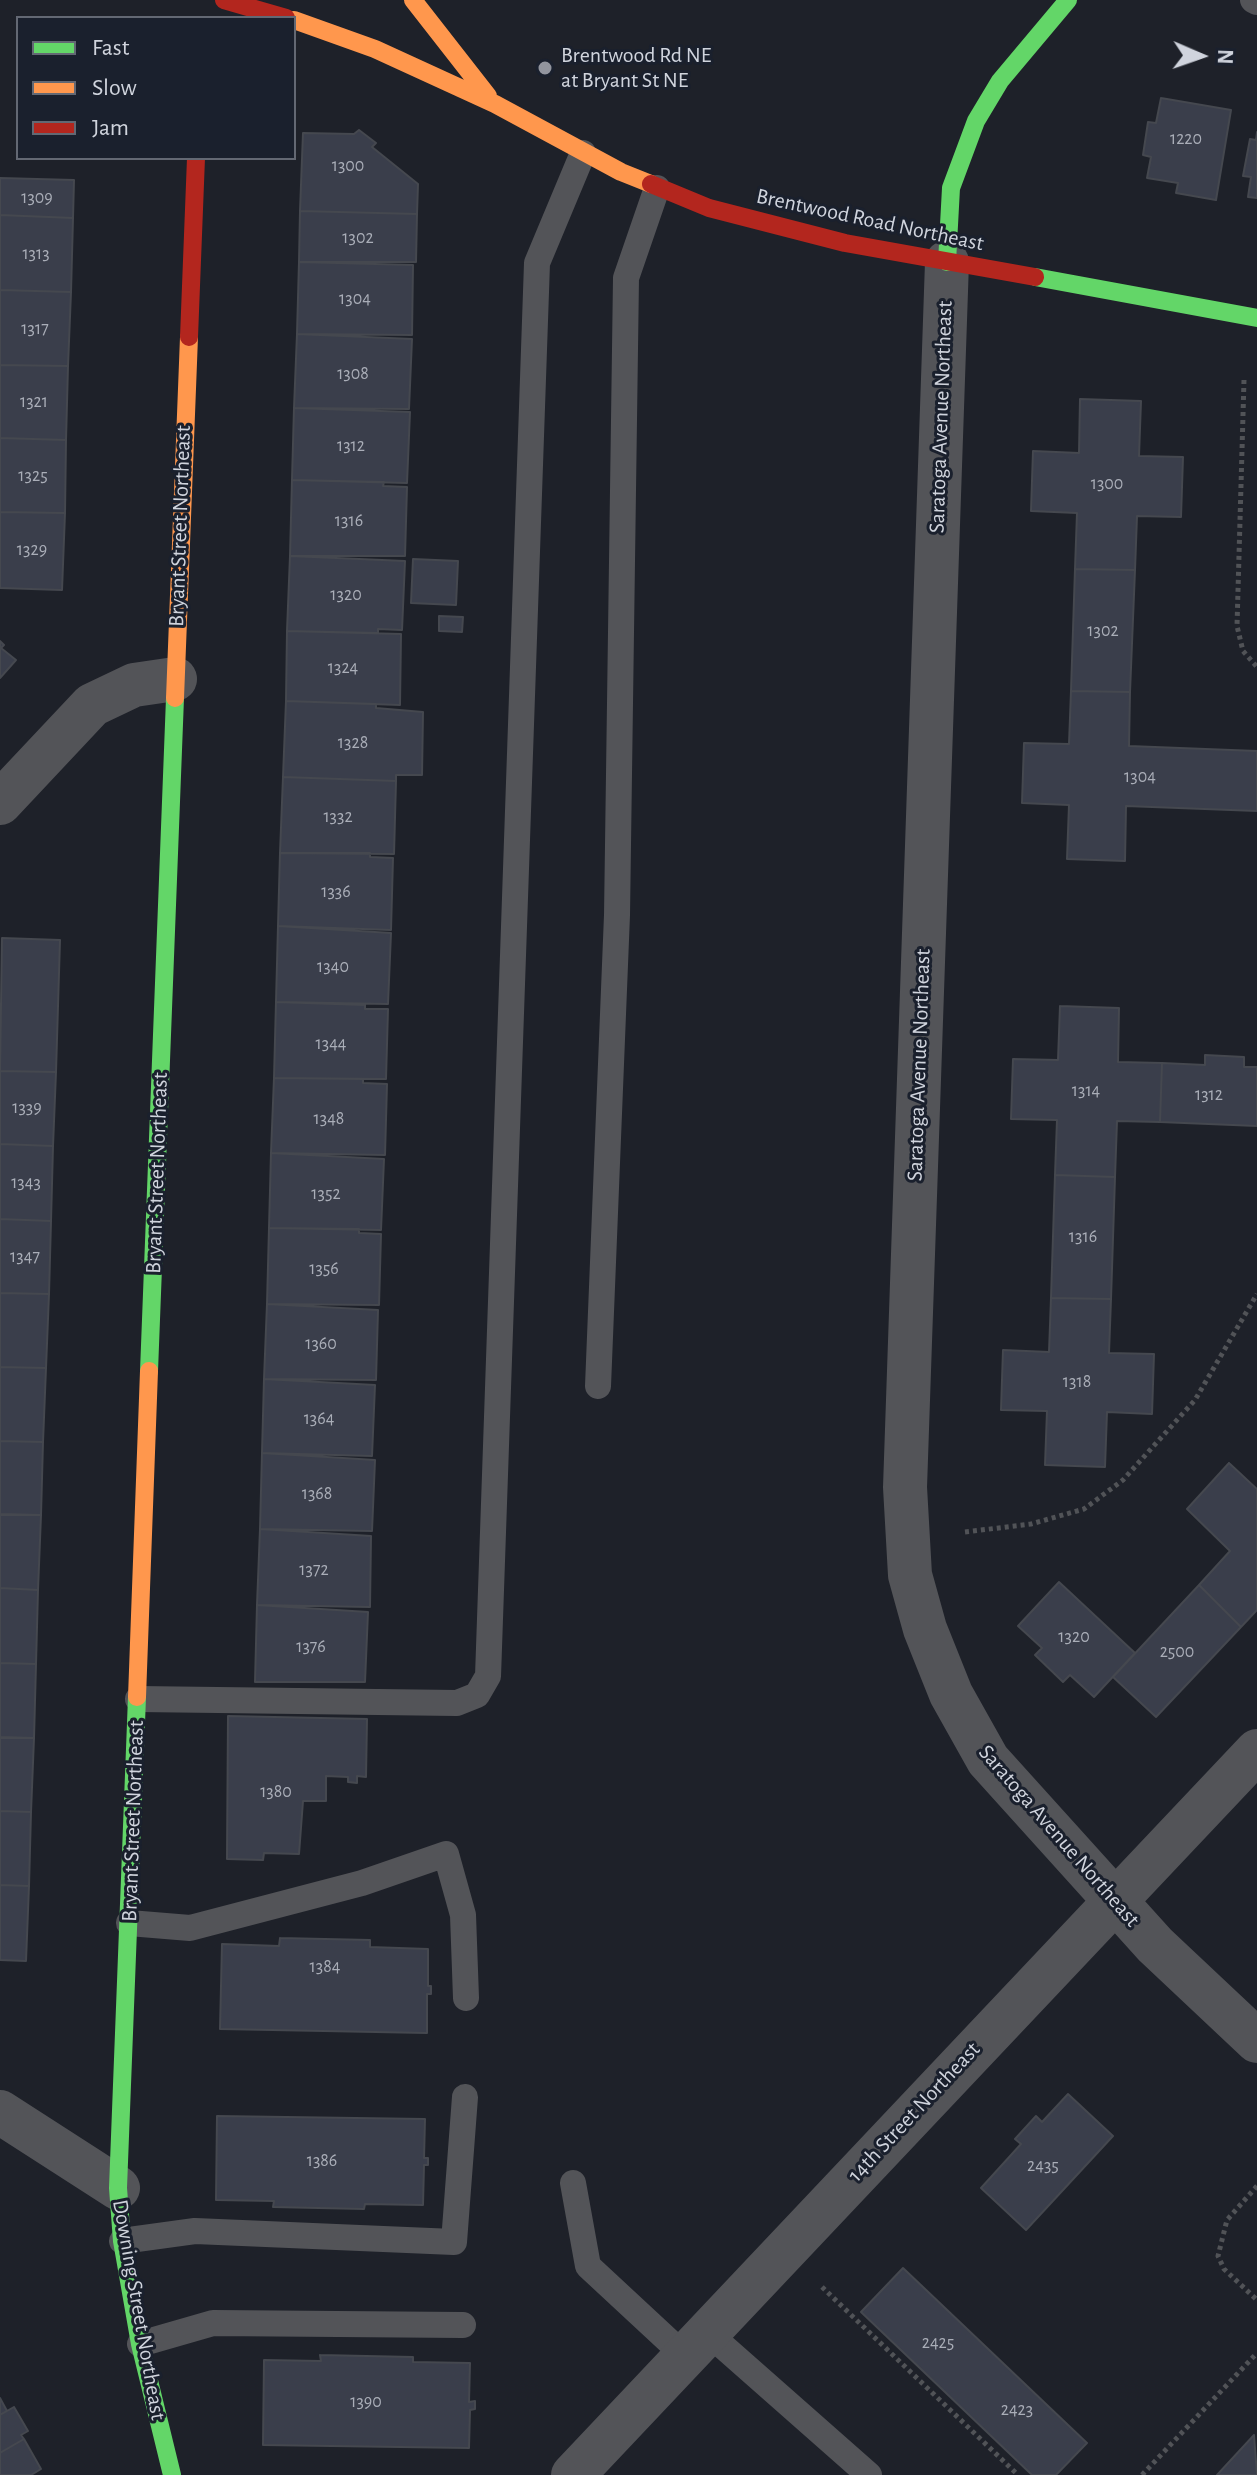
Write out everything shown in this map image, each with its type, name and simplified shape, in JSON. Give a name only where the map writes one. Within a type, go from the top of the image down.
[{"type":"street","name":"Brentwood Road Northeast","points":[[413,0],[495,104]]},
{"type":"street","name":"Saratoga Avenue Northeast","points":[[1068,0],[1000,81],[976,121],[951,188],[905,1473],[907,1546],[916,1601],[925,1629],[968,1728],[1011,1788],[1114,1901],[1155,1945],[1257,2041]]},
{"type":"street","points":[[227,7],[275,16]]},
{"type":"street","name":"Brentwood Road Northeast","points":[[298,17],[495,104],[583,153],[657,188],[774,227],[1257,318]]},
{"type":"street","name":"Bryant Street Northeast","points":[[118,2188],[196,160]]},
{"type":"street","points":[[0,803],[92,705],[134,685],[175,679]]},
{"type":"street","name":"14th Street Northeast","points":[[573,2475],[1257,1751]]},
{"type":"street","name":"Downing Street Northeast","points":[[0,2112],[118,2188],[122,2241],[140,2344],[172,2475]]},
{"type":"lane","points":[[138,1699],[457,1703],[477,1695],[488,1676],[537,263],[583,153]]},
{"type":"lane","points":[[598,1386],[617,915],[626,278],[657,188]]},
{"type":"lane","points":[[129,1923],[190,1928],[362,1883],[446,1854],[463,1915],[466,1998]]},
{"type":"lane","points":[[122,2241],[195,2231],[454,2242],[465,2097]]},
{"type":"lane","points":[[573,2183],[588,2266],[869,2475]]},
{"type":"lane","points":[[140,2344],[213,2323],[463,2325]]},
{"type":"path","points":[[1244,380],[1237,626],[1243,651],[1257,667]]},
{"type":"path","points":[[965,1532],[1031,1524],[1084,1509],[1123,1480],[1195,1400],[1257,1294]]},
{"type":"path","points":[[1257,2186],[1227,2220],[1218,2256],[1224,2269],[1257,2300]]},
{"type":"path","points":[[822,2287],[1018,2475]]},
{"type":"path","points":[[1142,2475],[1257,2353]]},
{"type":"building","points":[[1161,98],[1231,110],[1216,200],[1176,193],[1178,183],[1147,178],[1151,157],[1143,155],[1148,122],[1156,123]]},
{"type":"building","points":[[359,130],[376,143],[372,147],[418,184],[417,214],[300,211],[303,133],[354,134]]},
{"type":"building","points":[[1257,132],[1257,198],[1248,197],[1251,177],[1243,176],[1250,139],[1256,140]]},
{"type":"building","points":[[0,178],[74,180],[73,218],[0,215]]},
{"type":"building","points":[[300,211],[417,214],[416,262],[299,262]]},
{"type":"building","points":[[0,215],[73,218],[71,292],[0,290]]},
{"type":"building","points":[[299,262],[413,265],[412,335],[297,334]]},
{"type":"building","points":[[0,290],[71,292],[68,366],[0,365]]},
{"type":"building","points":[[297,334],[412,339],[409,409],[294,408]]},
{"type":"building","points":[[0,365],[68,366],[66,440],[0,438]]},
{"type":"building","points":[[1080,399],[1141,401],[1139,456],[1183,457],[1181,517],[1137,516],[1135,570],[1075,569],[1077,513],[1031,511],[1033,451],[1079,453]]},
{"type":"building","points":[[294,408],[410,412],[407,483],[292,480]]},
{"type":"building","points":[[0,438],[66,440],[65,513],[0,512]]},
{"type":"building","points":[[292,480],[384,482],[383,486],[407,487],[405,556],[290,556]]},
{"type":"building","points":[[0,512],[65,513],[62,590],[0,588]]},
{"type":"building","points":[[290,556],[405,561],[402,630],[378,629],[378,633],[287,631]]},
{"type":"building","points":[[413,559],[458,561],[456,605],[411,603]]},
{"type":"building","points":[[1075,569],[1135,570],[1130,692],[1071,691]]},
{"type":"building","points":[[439,616],[463,617],[462,632],[439,631]]},
{"type":"building","points":[[287,631],[401,634],[400,705],[286,701]]},
{"type":"building","points":[[0,641],[4,645],[1,648],[16,660],[0,678]]},
{"type":"building","points":[[1071,691],[1130,692],[1129,746],[1257,751],[1257,811],[1126,806],[1125,861],[1067,859],[1069,805],[1022,803],[1024,743],[1069,744]]},
{"type":"building","points":[[286,701],[376,704],[376,708],[423,712],[422,775],[396,775],[396,781],[283,777]]},
{"type":"building","points":[[283,777],[396,781],[394,854],[280,853]]},
{"type":"building","points":[[280,853],[370,853],[370,857],[393,858],[391,930],[278,926]]},
{"type":"building","points":[[278,926],[391,933],[388,1004],[276,1002]]},
{"type":"building","points":[[2,938],[60,940],[56,1072],[0,1071]]},
{"type":"building","points":[[276,1002],[365,1005],[365,1009],[388,1009],[386,1079],[274,1078]]},
{"type":"building","points":[[1060,1006],[1119,1008],[1118,1062],[1162,1063],[1160,1122],[1117,1121],[1115,1177],[1055,1175],[1057,1120],[1011,1119],[1013,1059],[1058,1060]]},
{"type":"building","points":[[1205,1055],[1244,1057],[1244,1067],[1257,1067],[1257,1126],[1160,1122],[1162,1063],[1205,1065]]},
{"type":"building","points":[[0,1071],[56,1072],[53,1146],[0,1144]]},
{"type":"building","points":[[274,1078],[363,1079],[363,1083],[387,1084],[385,1155],[271,1153]]},
{"type":"building","points":[[0,1144],[53,1146],[51,1221],[0,1219]]},
{"type":"building","points":[[271,1153],[384,1159],[381,1230],[269,1228]]},
{"type":"building","points":[[1055,1175],[1115,1177],[1111,1299],[1051,1298]]},
{"type":"building","points":[[0,1219],[51,1221],[49,1294],[0,1293]]},
{"type":"building","points":[[269,1228],[359,1229],[359,1233],[381,1234],[379,1305],[267,1304]]},
{"type":"building","points":[[0,1293],[49,1294],[46,1368],[0,1367]]},
{"type":"building","points":[[1051,1298],[1111,1299],[1109,1353],[1154,1354],[1152,1414],[1107,1412],[1105,1467],[1045,1465],[1047,1411],[1001,1410],[1003,1350],[1049,1352]]},
{"type":"building","points":[[267,1304],[378,1310],[376,1380],[264,1379]]},
{"type":"building","points":[[0,1367],[46,1368],[43,1442],[0,1441]]},
{"type":"building","points":[[264,1379],[375,1385],[372,1456],[262,1453]]},
{"type":"building","points":[[0,1441],[43,1442],[41,1515],[0,1514]]},
{"type":"building","points":[[262,1453],[375,1460],[372,1531],[260,1529]]},
{"type":"building","points":[[1229,1463],[1257,1489],[1257,1610],[1241,1627],[1199,1585],[1230,1551],[1187,1509]]},
{"type":"building","points":[[0,1515],[41,1515],[38,1590],[0,1588]]},
{"type":"building","points":[[260,1529],[371,1536],[370,1607],[257,1605]]},
{"type":"building","points":[[1059,1582],[1135,1653],[1094,1697],[1070,1675],[1063,1682],[1035,1655],[1042,1648],[1018,1626]]},
{"type":"building","points":[[1199,1585],[1241,1627],[1156,1717],[1113,1677]]},
{"type":"building","points":[[0,1588],[38,1590],[36,1664],[0,1663]]},
{"type":"building","points":[[257,1605],[368,1612],[365,1682],[255,1682]]},
{"type":"building","points":[[0,1663],[36,1664],[34,1738],[0,1737]]},
{"type":"building","points":[[228,1716],[367,1719],[366,1777],[357,1776],[357,1783],[348,1782],[348,1777],[326,1776],[326,1801],[303,1801],[299,1854],[264,1853],[263,1860],[227,1859]]},
{"type":"building","points":[[0,1738],[34,1738],[31,1812],[0,1811]]},
{"type":"building","points":[[0,1811],[31,1812],[29,1886],[0,1885]]},
{"type":"building","points":[[0,1885],[29,1886],[26,1961],[0,1960]]},
{"type":"building","points":[[280,1938],[370,1940],[370,1947],[428,1949],[428,1986],[431,1986],[431,1994],[427,1994],[427,2033],[220,2029],[222,1944],[279,1946]]},
{"type":"building","points":[[1068,2094],[1113,2136],[1026,2230],[981,2188],[1021,2144],[1015,2139],[1036,2116],[1042,2122]]},
{"type":"building","points":[[217,2116],[425,2119],[424,2158],[428,2158],[428,2165],[424,2165],[423,2205],[365,2204],[364,2209],[273,2207],[274,2201],[216,2200]]},
{"type":"building","points":[[903,2268],[1087,2443],[1056,2475],[1032,2475],[861,2312]]},
{"type":"building","points":[[320,2355],[413,2357],[413,2362],[470,2363],[469,2402],[475,2401],[475,2409],[470,2410],[469,2448],[263,2445],[264,2360],[321,2361]]},
{"type":"building","points":[[0,2398],[7,2411],[0,2415]]},
{"type":"building","points":[[14,2407],[28,2431],[21,2435],[24,2439],[0,2453],[0,2415]]},
{"type":"building","points":[[1254,2435],[1257,2475],[1217,2475]]},
{"type":"building","points":[[24,2439],[41,2469],[31,2475],[0,2475],[0,2453]]},
{"type":"traffic: fast","points":[[947,262],[951,188],[976,121],[1000,81],[1068,0]]},
{"type":"traffic: fast","points":[[1035,277],[1257,318]]},
{"type":"traffic: fast","points":[[149,1371],[175,698]]},
{"type":"traffic: fast","points":[[137,1697],[118,2188],[122,2241],[140,2344],[172,2475]]},
{"type":"traffic: slow","points":[[413,0],[488,96]]},
{"type":"traffic: slow","points":[[296,21],[375,49],[495,104],[621,172],[651,184]]},
{"type":"traffic: slow","points":[[175,698],[189,337]]},
{"type":"traffic: slow","points":[[137,1697],[149,1371]]},
{"type":"traffic: jam","points":[[224,0],[279,16]]},
{"type":"traffic: jam","points":[[189,337],[196,160]]},
{"type":"traffic: jam","points":[[651,184],[709,208],[845,243],[1035,277]]},
{"type":"place","name":"Brentwood Rd NE at Bryant St NE","points":[[545,68]]}]
